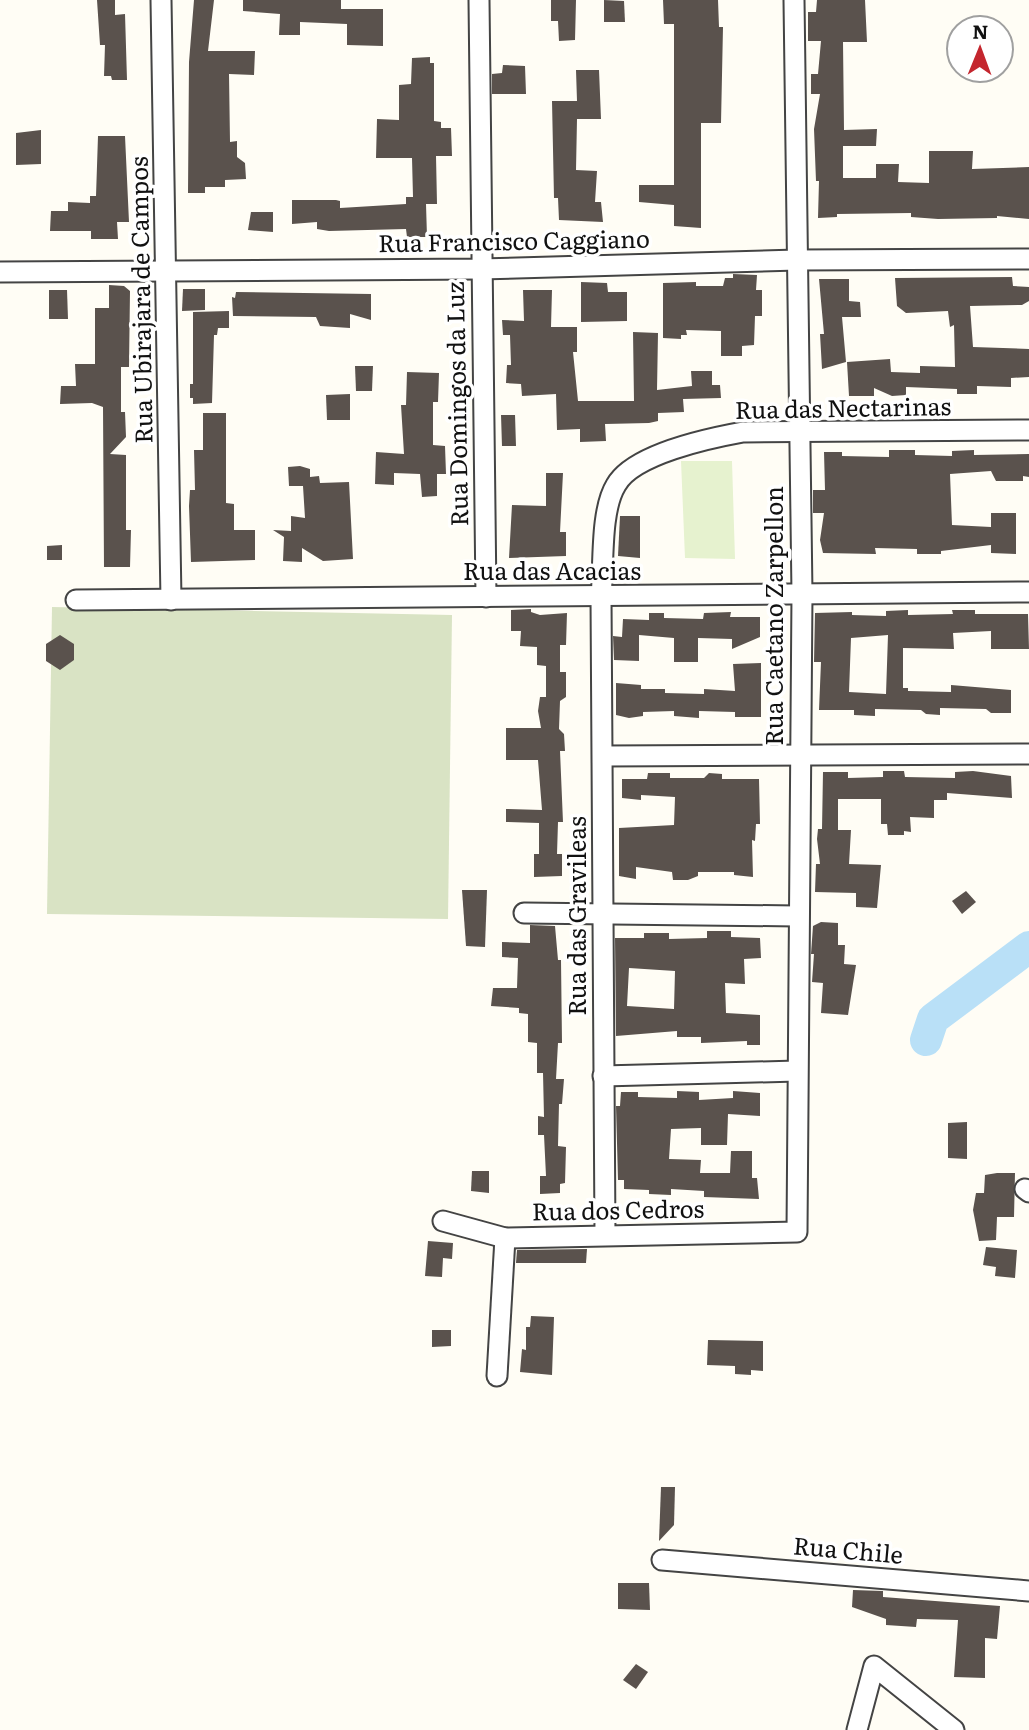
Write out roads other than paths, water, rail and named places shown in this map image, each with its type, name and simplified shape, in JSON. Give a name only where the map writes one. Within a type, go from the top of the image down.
[{"type":"street","name":"Rua Ubirajara de Campos","points":[[161,0],[171,600]]},
{"type":"street","name":"Rua Domingos da Luz","points":[[480,0],[480,269],[486,597]]},
{"type":"street","name":"Rua Caetano Zarpellon","points":[[794,0],[802,594],[797,916],[797,1232]]},
{"type":"street","name":"Rua Francisco Caggiano","points":[[0,272],[480,269],[797,260],[1029,259]]},
{"type":"street","name":"Rua das Nectarinas","points":[[601,597],[608,505],[616,483],[635,466],[706,439],[743,432],[1029,430]]},
{"type":"street","name":"Rua das Acacias","points":[[76,600],[1029,592]]},
{"type":"street","name":"Rua das Gravileas","points":[[601,597],[605,1235]]},
{"type":"street","points":[[603,755],[1029,754]]},
{"type":"street","points":[[524,912],[797,916]]},
{"type":"street","points":[[603,1076],[797,1071]]},
{"type":"street","name":"Rua dos Cedros","points":[[443,1221],[505,1238],[797,1232]]},
{"type":"street","points":[[496,1376],[505,1238]]},
{"type":"street","name":"Rua Chile","points":[[662,1560],[1029,1591]]},
{"type":"street","points":[[857,1730],[874,1666],[954,1730]]},
{"type":"waterway","points":[[926,1040],[933,1019],[1029,947]]}]
